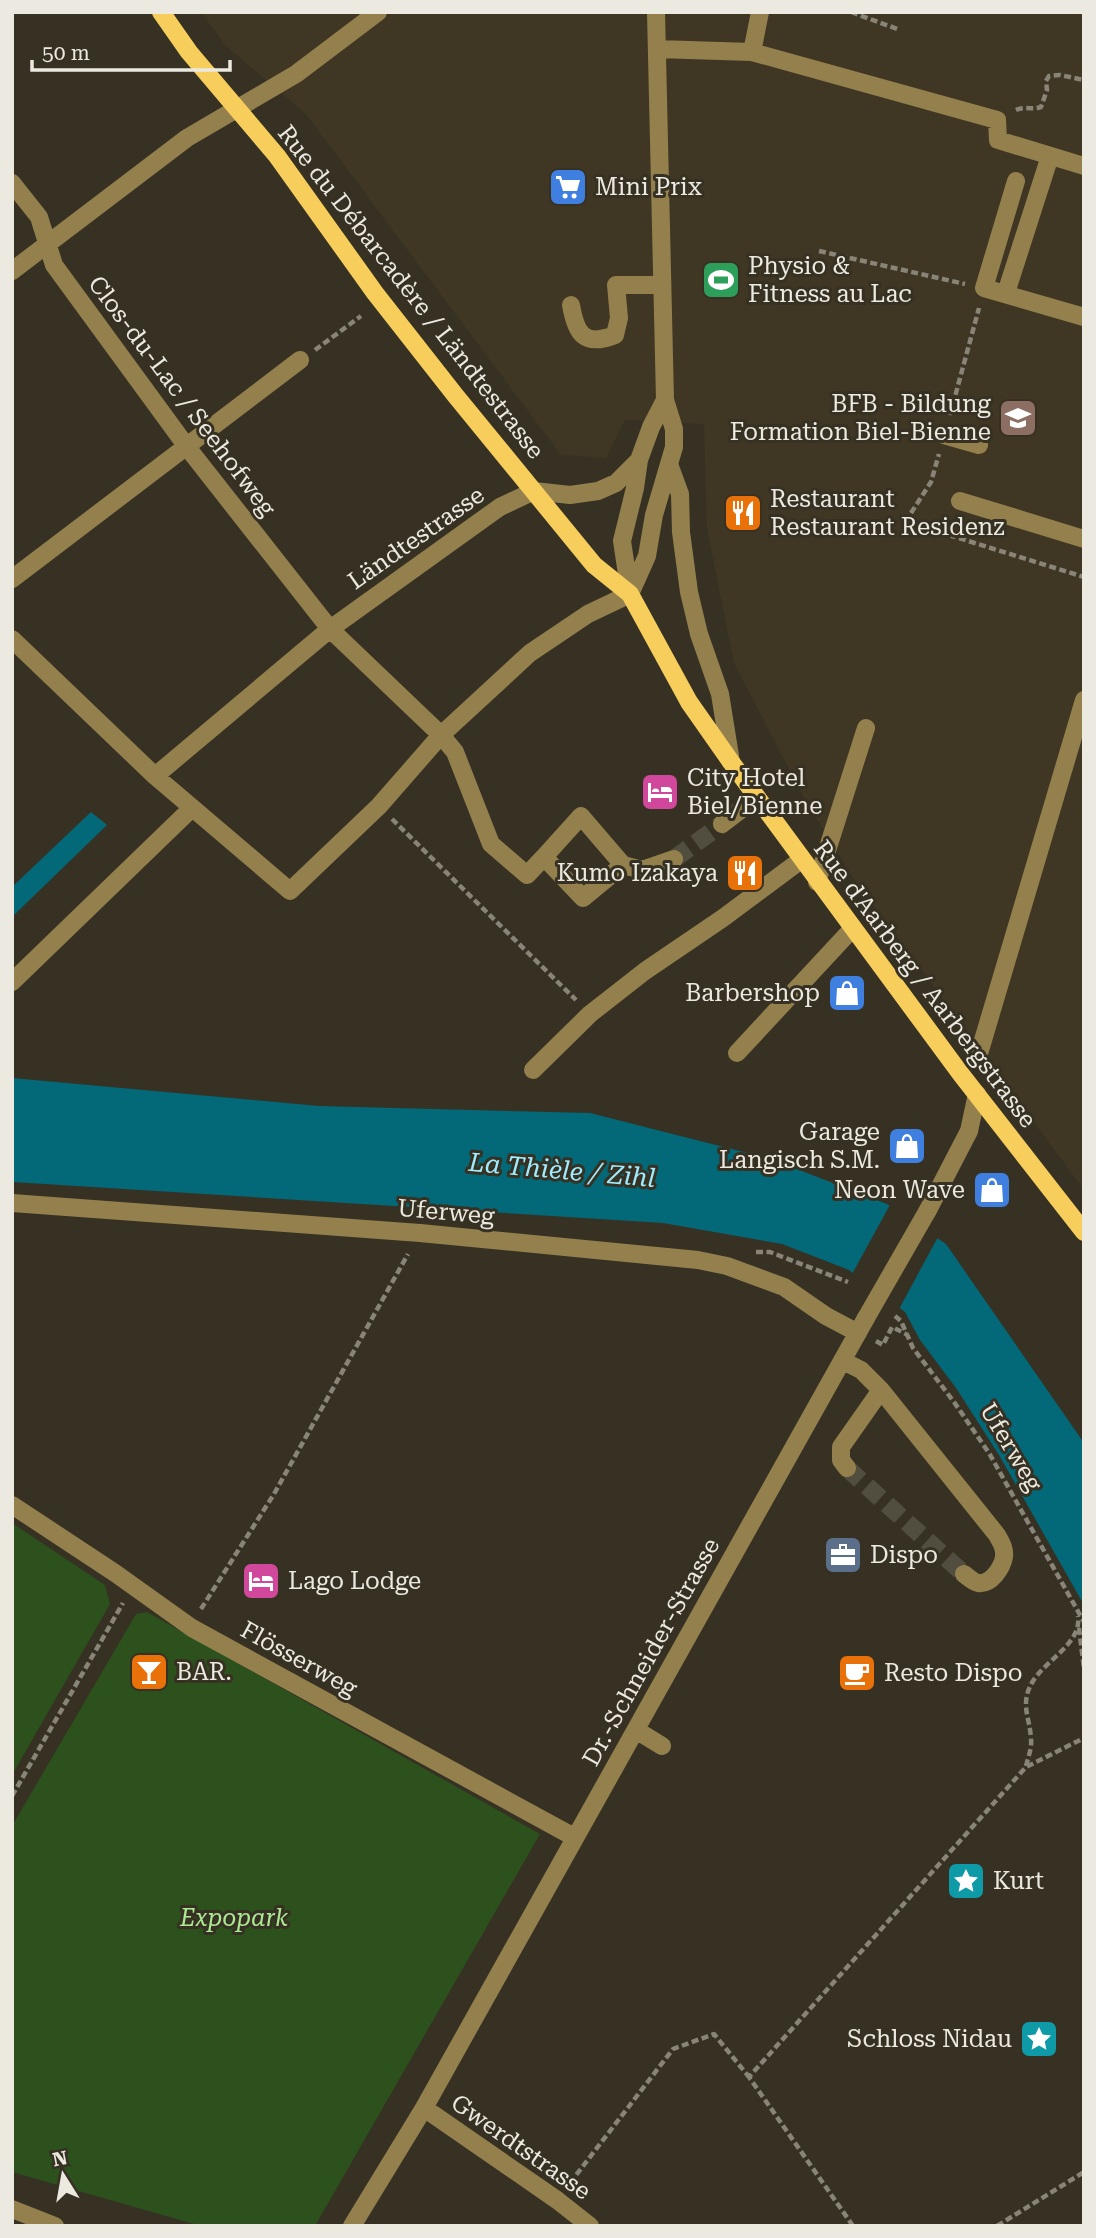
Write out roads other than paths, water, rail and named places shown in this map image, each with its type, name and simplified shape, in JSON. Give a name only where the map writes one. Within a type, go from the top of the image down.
[{"type":"main road","name":"Rue du Débarcadère / Ländtestrasse","points":[[160,12],[189,52],[277,156],[391,313],[534,491],[594,565],[630,594]]},
{"type":"main road","name":"Rue d'Aarberg / Aarbergstrasse","points":[[630,594],[689,702],[756,798],[977,1094],[1084,1232]]},
{"type":"street","points":[[12,271],[187,138],[296,74],[377,12]]},
{"type":"street","name":"Rue d'Aarberg / Aarbergstrasse","points":[[630,594],[648,556],[654,515],[674,447],[674,429],[665,400],[656,12]]},
{"type":"street","points":[[752,51],[760,12]]},
{"type":"street","points":[[657,49],[752,51],[997,120],[998,140],[1084,166]]},
{"type":"street","points":[[1006,293],[1043,154]]},
{"type":"street","points":[[1016,181],[984,288],[1084,317]]},
{"type":"street","name":"Clos-du-Lac / Seehofweg","points":[[12,183],[39,217],[54,265],[187,447],[330,629],[441,736],[454,752],[491,844],[527,875],[544,857]]},
{"type":"street","points":[[571,305],[577,329],[583,337],[599,341],[615,335],[619,318],[616,285],[662,285]]},
{"type":"street","points":[[12,579],[300,360]]},
{"type":"street","name":"Rue d'Aarberg / Aarbergstrasse","points":[[630,594],[622,541],[639,460],[651,427],[665,400]]},
{"type":"street","points":[[944,435],[979,445]]},
{"type":"street","name":"Rue d'Aarberg / Aarbergstrasse","points":[[534,491],[570,495],[598,491],[616,483],[639,460]]},
{"type":"street","name":"Rue d'Aarberg / Aarbergstrasse","points":[[669,464],[680,495],[681,532],[690,599],[720,694],[731,762]]},
{"type":"street","name":"Ländtestrasse","points":[[330,629],[500,507],[534,491]]},
{"type":"street","points":[[960,501],[1084,539]]},
{"type":"street","points":[[12,639],[155,776],[290,891],[379,806],[441,736],[530,653],[588,614],[630,594]]},
{"type":"street","points":[[155,776],[330,629]]},
{"type":"street","points":[[978,1057],[1084,700]]},
{"type":"street","points":[[817,882],[866,728]]},
{"type":"street","points":[[722,824],[756,798]]},
{"type":"street","points":[[12,982],[192,808]]},
{"type":"street","points":[[623,865],[583,898],[544,857],[581,816],[623,865],[642,870],[674,859]]},
{"type":"street","points":[[533,1070],[590,1014],[645,971],[801,860]]},
{"type":"street","points":[[737,1053],[853,928]]},
{"type":"street","name":"Dr.-Schneider-Strasse","points":[[352,2226],[424,2108],[928,1210],[969,1131],[977,1094]]},
{"type":"street","name":"Uferweg","points":[[12,1203],[420,1233],[698,1260],[727,1266],[784,1287],[826,1316],[862,1325]]},
{"type":"street","points":[[843,1361],[861,1370],[881,1390],[997,1535],[1004,1557],[1000,1569],[985,1582],[976,1583],[964,1574]]},
{"type":"street","points":[[847,1468],[841,1460],[841,1447],[881,1390]]},
{"type":"street","name":"Flösserweg","points":[[12,1505],[192,1628],[574,1838]]},
{"type":"street","points":[[636,1730],[662,1746]]},
{"type":"street","name":"Gwerdtstrasse","points":[[424,2108],[590,2226]]},
{"type":"street","points":[[12,2209],[55,2226]]},
{"type":"water","points":[[91,812],[107,825],[12,917],[12,887]]},
{"type":"water","name":"La Thièle / Zihl","points":[[12,1078],[319,1106],[590,1113],[771,1159],[887,1204],[946,1244],[1084,1443],[1084,1605],[999,1455],[956,1388],[920,1340],[905,1312],[849,1270],[782,1244],[663,1223],[12,1182]]},
{"type":"tunnel","points":[[674,859],[722,824]]},
{"type":"tunnel","points":[[847,1468],[964,1574]]},
{"type":"place","name":"Mini Prix","points":[[568,187]]},
{"type":"place","name":"Physio & Fitness au Lac","points":[[721,280]]},
{"type":"place","name":"BFB - Bildung Formation Biel-Bienne","points":[[1018,418]]},
{"type":"place","name":"Restaurant Restaurant Residenz","points":[[743,513]]},
{"type":"place","name":"City Hotel Biel/Bienne","points":[[660,792]]},
{"type":"place","name":"Kumo Izakaya","points":[[745,873]]},
{"type":"place","name":"Barbershop","points":[[847,993]]},
{"type":"place","name":"Garage Langisch S.M.","points":[[907,1146]]},
{"type":"place","name":"Neon Wave","points":[[992,1190]]},
{"type":"place","name":"Dispo","points":[[843,1555]]},
{"type":"place","name":"Lago Lodge","points":[[261,1581]]},
{"type":"place","name":"BAR.","points":[[149,1672]]},
{"type":"place","name":"Resto Dispo","points":[[857,1673]]},
{"type":"place","name":"Kurt","points":[[966,1881]]},
{"type":"place","name":"Schloss Nidau","points":[[1039,2039]]},
{"type":"park label","name":"Expopark","points":[[234,1918]]}]
